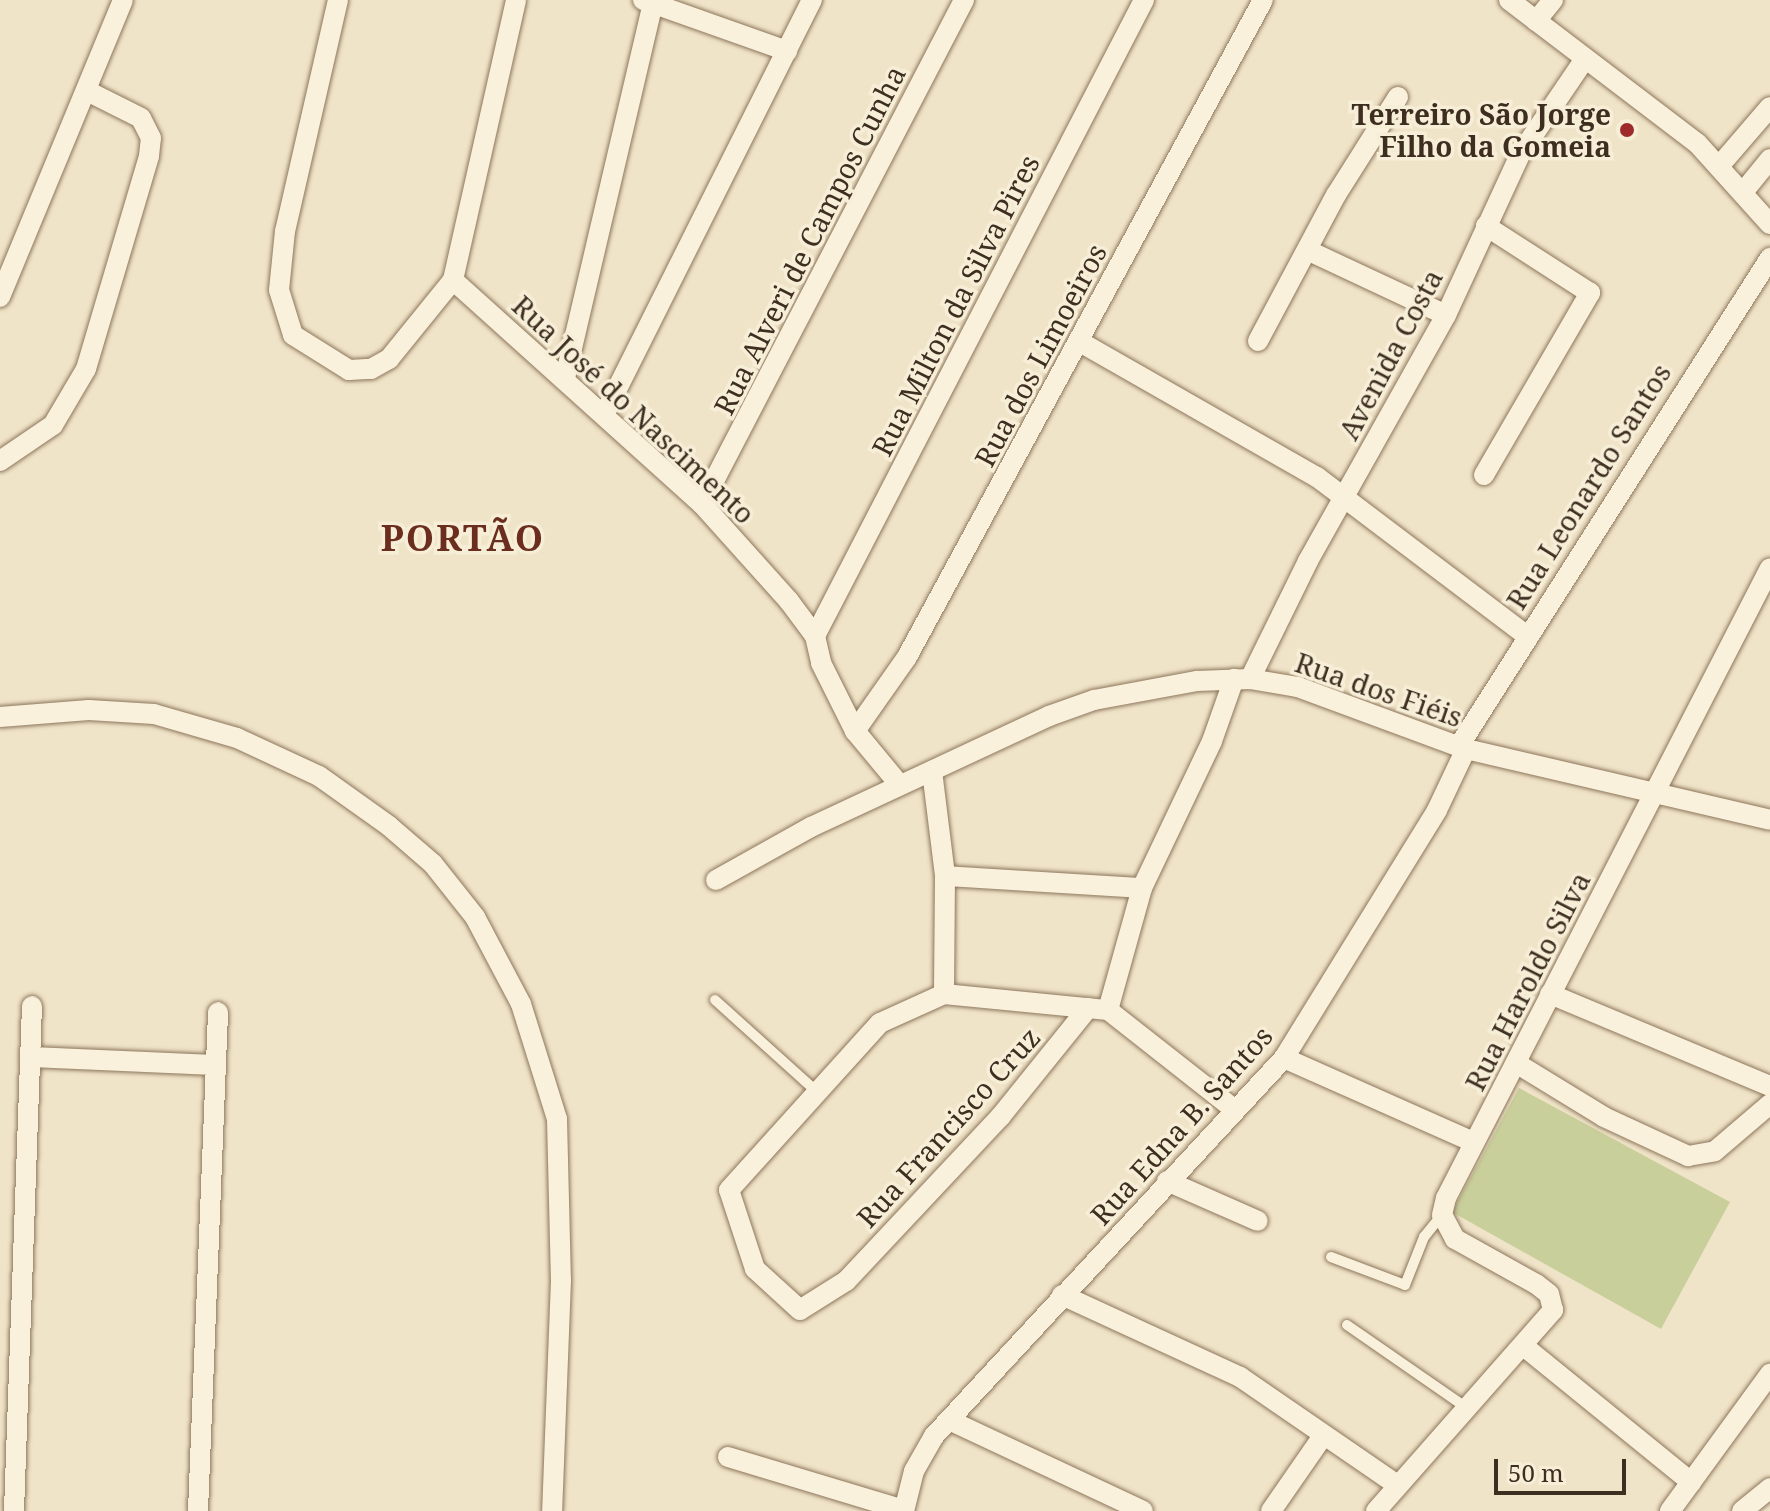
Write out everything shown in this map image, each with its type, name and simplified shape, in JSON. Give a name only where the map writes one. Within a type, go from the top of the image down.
[{"type":"street","points":[[0,297],[89,92],[123,0]]},
{"type":"street","points":[[338,0],[285,231],[282,317],[293,335],[349,370],[371,369],[389,359],[453,280],[516,0]]},
{"type":"street","points":[[605,413],[812,0]]},
{"type":"street","name":"Rua Alveri de Campos Cunha","points":[[702,504],[964,0]]},
{"type":"street","name":"Rua Milton da Silva Pires","points":[[815,636],[1144,0]]},
{"type":"street","name":"Rua dos Limoeiros","points":[[855,731],[907,657],[1080,342],[1242,30],[1263,0]]},
{"type":"street","points":[[1509,0],[1721,164],[1770,224]]},
{"type":"street","points":[[1536,21],[1553,0]]},
{"type":"street","points":[[565,378],[648,2],[787,51]]},
{"type":"street","name":"Avenida Costa","points":[[1098,1009],[1142,888],[1242,679],[1446,315],[1521,153],[1585,59]]},
{"type":"street","points":[[0,461],[53,425],[86,369],[149,156],[151,138],[141,118],[89,92]]},
{"type":"street","points":[[1258,341],[1307,250],[1398,97]]},
{"type":"street","points":[[1721,164],[1770,107]]},
{"type":"street","points":[[1744,191],[1770,159]]},
{"type":"street","points":[[1484,475],[1590,293],[1486,226]]},
{"type":"street","points":[[1307,250],[1446,315]]},
{"type":"street","name":"Rua Leonardo Santos","points":[[1462,748],[1527,636],[1770,258]]},
{"type":"street","name":"Rua José do Nascimento","points":[[453,280],[605,413],[702,504],[815,636],[821,663],[855,731],[899,784]]},
{"type":"street","points":[[1080,342],[1345,496],[1450,583],[1527,636]]},
{"type":"street","name":"Rua Haroldo Silva","points":[[1444,1206],[1550,994],[1660,791],[1770,568]]},
{"type":"street","name":"Rua dos Fiéis","points":[[716,880],[899,784],[1094,700],[1242,679],[1327,696],[1462,748],[1660,791],[1770,820]]},
{"type":"street","points":[[0,717],[75,710],[154,714],[237,738],[319,776],[389,826],[433,864],[475,917],[521,1004],[557,1119],[561,1280],[552,1511]]},
{"type":"street","name":"Rua Edna B. Santos","points":[[904,1510],[926,1447],[1062,1295],[1284,1058],[1437,810],[1462,748]]},
{"type":"street","points":[[932,771],[945,876],[944,994]]},
{"type":"street","points":[[945,876],[1142,888]]},
{"type":"street","points":[[815,1090],[880,1023],[944,994],[1098,1009],[1234,1109]]},
{"type":"street","points":[[1550,994],[1770,1086]]},
{"type":"street","points":[[14,1511],[32,1006]]},
{"type":"street","name":"Rua Francisco Cruz","points":[[815,1090],[737,1180],[729,1202],[743,1219],[755,1269],[780,1298],[800,1310],[846,1281],[1098,1009]]},
{"type":"street","points":[[198,1511],[218,1012]]},
{"type":"street","points":[[30,1057],[216,1065]]},
{"type":"street","points":[[1284,1058],[1474,1142]]},
{"type":"street","points":[[1516,1063],[1604,1117],[1688,1156],[1715,1151],[1770,1104]]},
{"type":"street","points":[[1167,1181],[1258,1221]]},
{"type":"street","points":[[1376,1511],[1526,1348],[1553,1310],[1549,1294],[1455,1239],[1444,1206]]},
{"type":"street","points":[[1062,1295],[1240,1377],[1397,1485]]},
{"type":"street","points":[[1526,1348],[1691,1482]]},
{"type":"street","points":[[1670,1511],[1770,1374]]},
{"type":"street","points":[[949,1420],[1143,1511]]},
{"type":"street","points":[[1271,1511],[1323,1436]]},
{"type":"street","points":[[728,1457],[904,1510]]},
{"type":"street","points":[[1742,1511],[1770,1488]]},
{"type":"lane","points":[[715,1000],[815,1090]]},
{"type":"lane","points":[[1331,1257],[1405,1285],[1424,1237],[1444,1206]]},
{"type":"lane","points":[[1347,1325],[1469,1410]]},
{"type":"green space","points":[[1519,1088],[1730,1202],[1661,1329],[1452,1212]]},
{"type":"place","name":"Terreiro São Jorge Filho da Gomeia","points":[[1627,130]]},
{"type":"district","name":"PORTÃO","points":[[463,538]]}]
